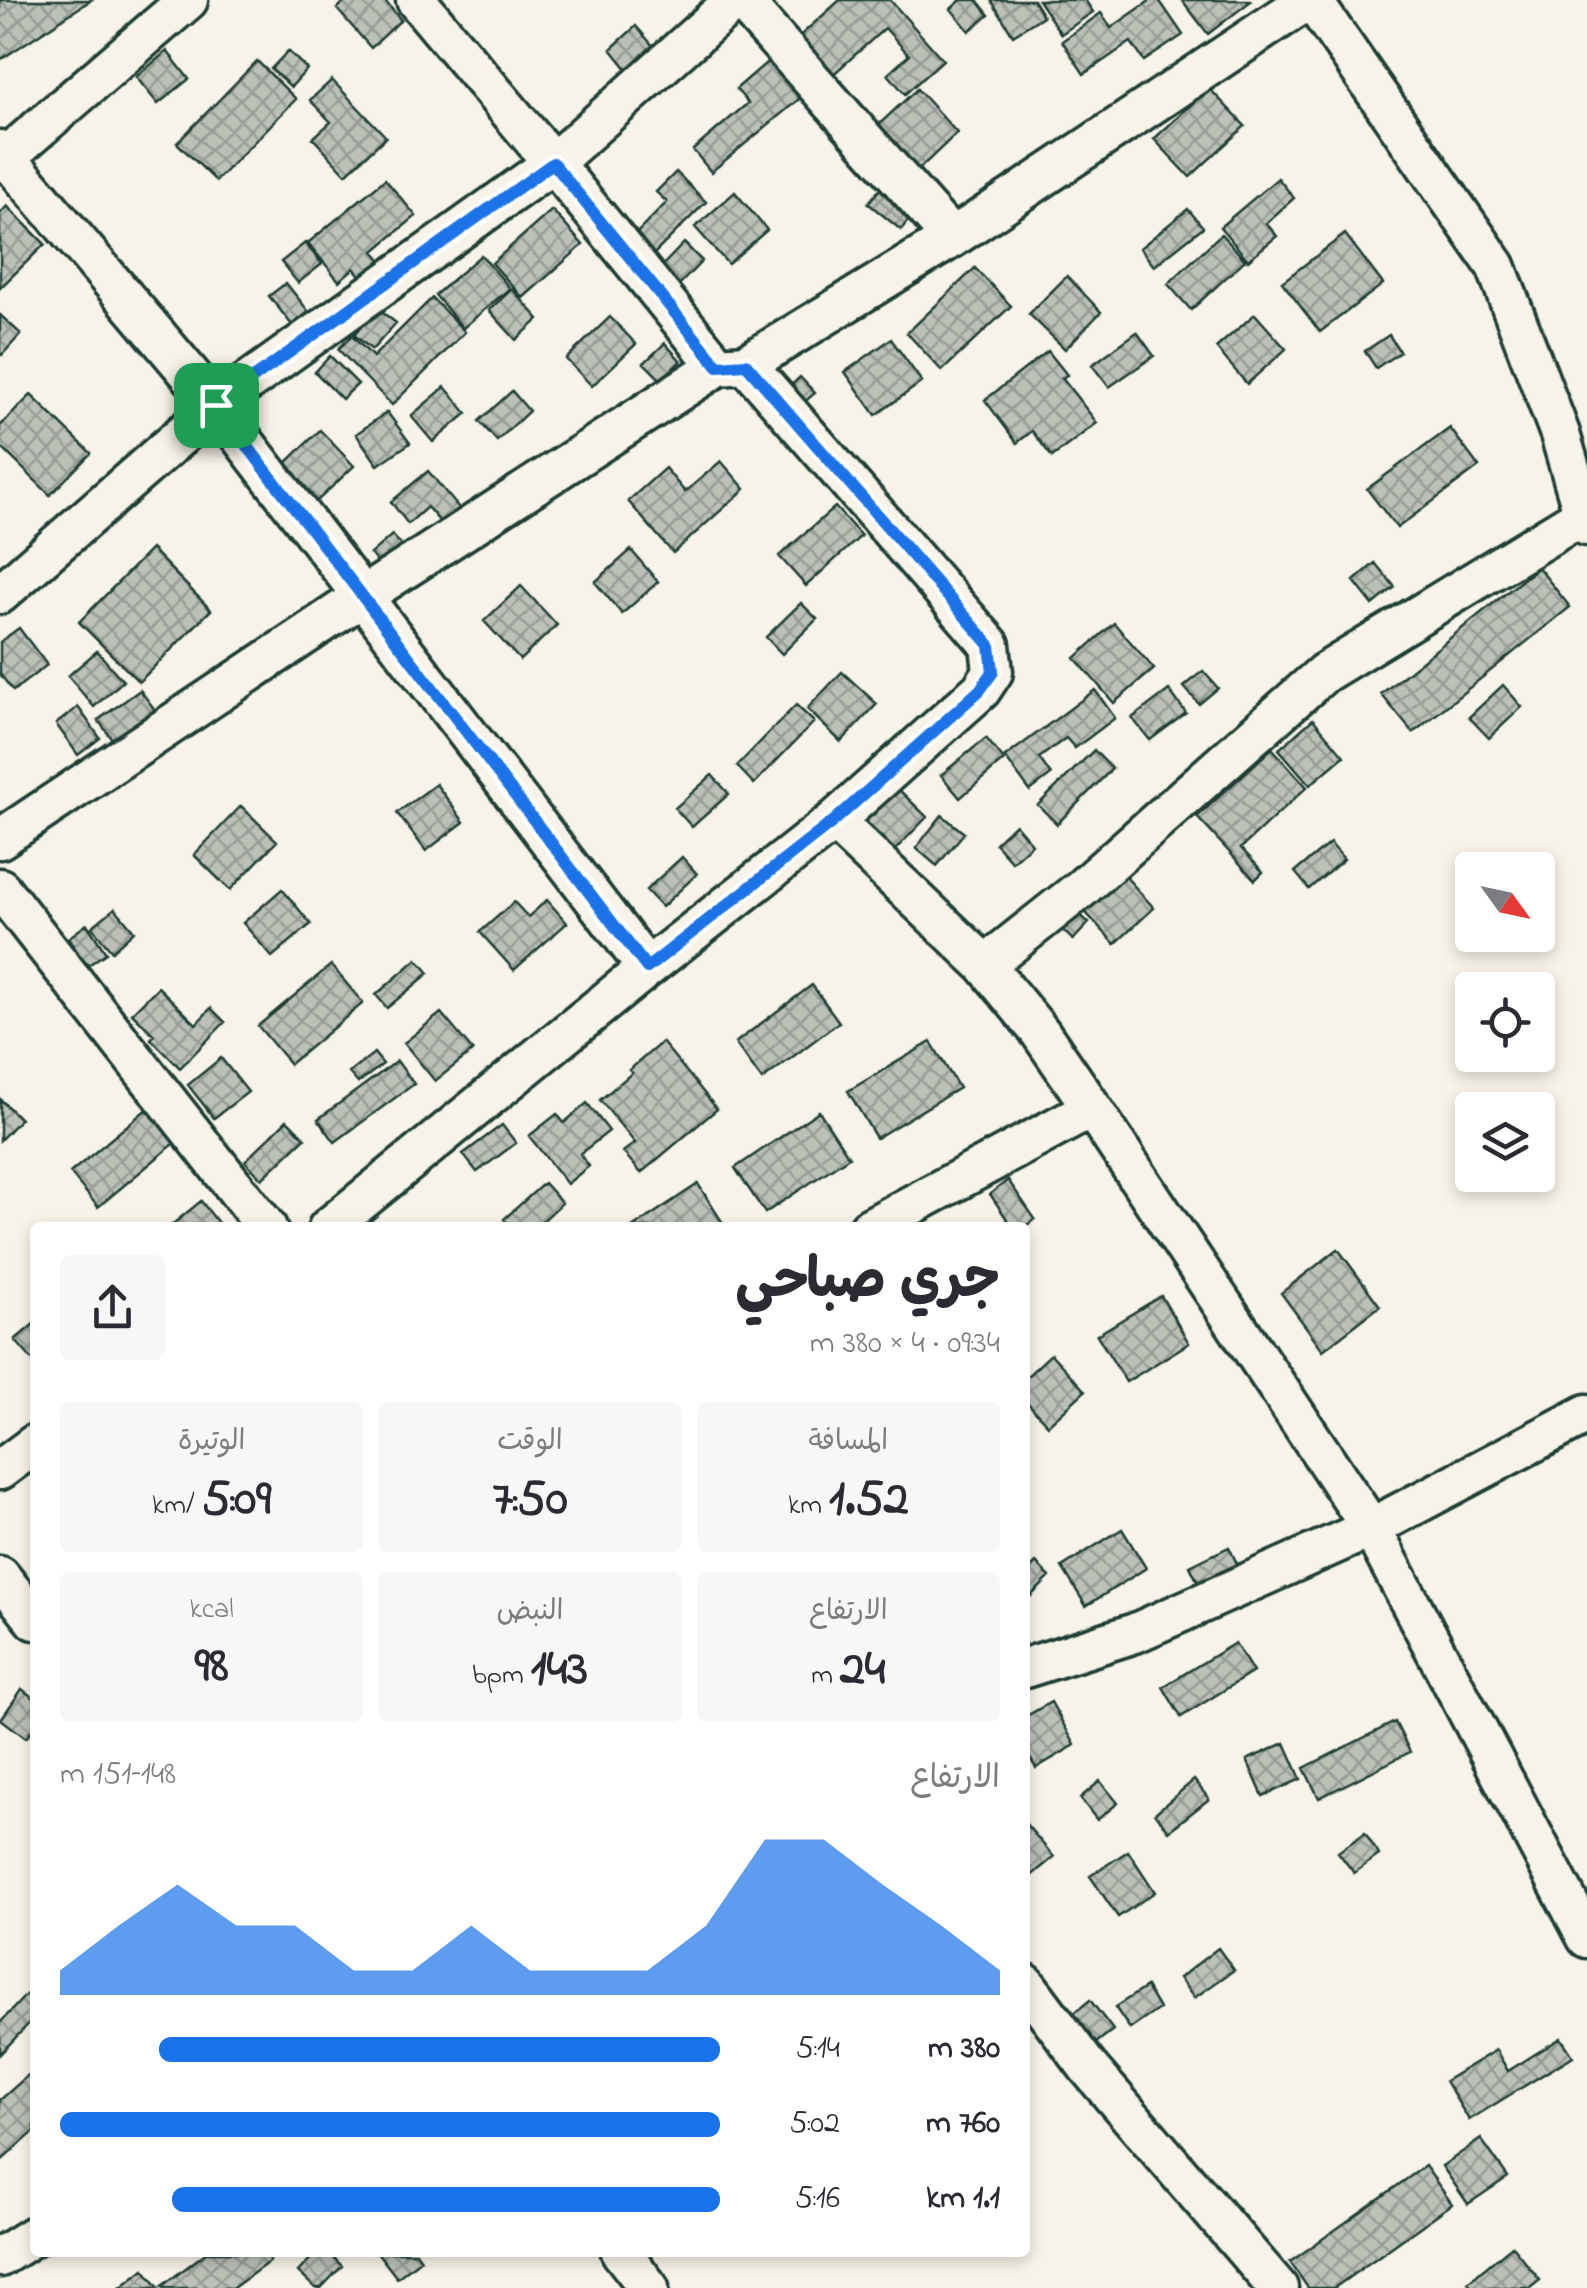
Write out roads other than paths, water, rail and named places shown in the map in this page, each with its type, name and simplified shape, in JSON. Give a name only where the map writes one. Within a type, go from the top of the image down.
[{"type":"street","points":[[188,0],[2,156],[216,405],[647,968]]},
{"type":"street","points":[[335,1222],[834,821],[980,690],[993,672],[990,645],[732,365],[553,163],[416,0]]},
{"type":"street","points":[[0,594],[216,405],[553,163],[723,10],[740,0],[952,238]]},
{"type":"street","points":[[0,839],[363,596],[732,365],[952,238],[1310,0],[1496,266],[1560,434],[1585,520],[1324,673],[1082,888],[985,965]]},
{"type":"street","points":[[834,821],[985,965],[1040,1032],[1092,1108],[1371,1528],[1587,1938]]},
{"type":"street","points":[[0,888],[261,1222]]},
{"type":"street","points":[[880,1222],[1092,1108]]},
{"type":"street","points":[[1030,1666],[1135,1633],[1371,1528],[1587,1414]]},
{"type":"street","points":[[0,1470],[30,1448]]},
{"type":"street","points":[[0,1576],[30,1614]]},
{"type":"street","points":[[1030,1989],[1087,2066],[1278,2288]]},
{"type":"street","points":[[0,2257],[30,2238]]},
{"type":"street","points":[[625,2257],[649,2288]]}]
